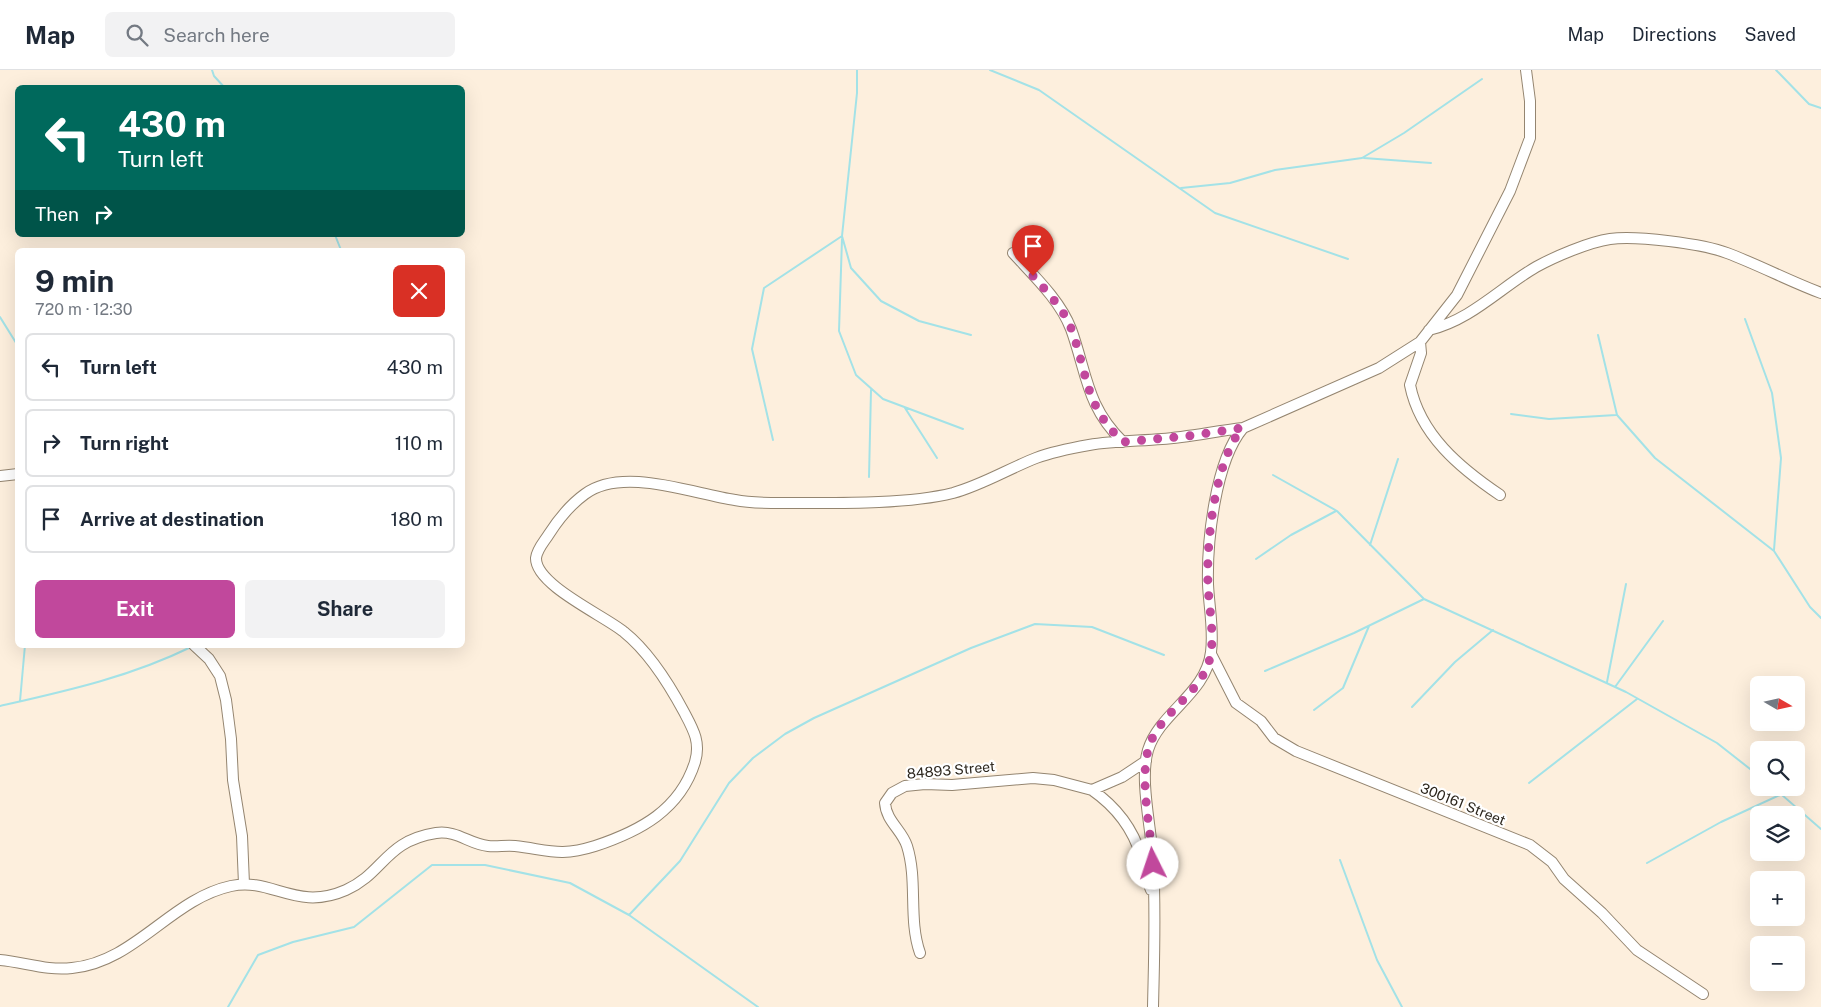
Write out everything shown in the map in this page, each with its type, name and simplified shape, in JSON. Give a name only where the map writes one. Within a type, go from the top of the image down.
[{"type":"street","points":[[0,960],[54,969],[76,968],[95,963],[122,951],[190,903],[210,892],[244,884],[306,898],[334,894],[358,883],[396,847],[407,841],[448,832],[488,846],[514,846],[554,853],[570,853],[645,826],[670,806],[683,791],[697,755],[695,733],[679,703],[640,647],[624,632],[553,585],[539,572],[536,560],[539,550],[555,525],[583,496],[595,488],[609,485],[654,482],[753,502],[821,503],[910,498],[957,492],[1038,457],[1090,444],[1178,437],[1242,428],[1379,368],[1420,342],[1457,295],[1520,167],[1530,138],[1530,101],[1526,70]]},
{"type":"street","points":[[1429,330],[1465,317],[1537,266],[1570,252],[1613,239],[1687,244],[1713,249],[1821,293]]},
{"type":"street","points":[[1013,253],[1064,315],[1071,329],[1081,369],[1095,405],[1112,431],[1123,442]]},
{"type":"street","points":[[1420,342],[1420,356],[1410,385],[1427,429],[1459,463],[1500,495]]},
{"type":"street","points":[[1153,1007],[1153,894],[1146,761],[1154,735],[1190,696],[1203,676],[1211,654],[1208,557],[1210,533],[1223,468],[1235,437],[1242,428]]},
{"type":"street","points":[[0,476],[15,474]]},
{"type":"street","points":[[197,648],[210,659],[220,676],[226,700],[231,739],[233,780],[242,836],[244,884]]},
{"type":"street","name":"300161 Street","points":[[1211,654],[1236,703],[1262,721],[1274,738],[1296,751],[1530,846],[1552,862],[1564,879],[1602,913],[1637,950],[1703,994]]},
{"type":"street","points":[[1092,790],[1122,777],[1146,761]]},
{"type":"street","name":"84893 Street","points":[[920,953],[914,935],[910,863],[907,844],[886,813],[885,803],[892,793],[905,786],[925,784],[952,785],[1033,778],[1054,780],[1092,790],[1104,798],[1128,827],[1136,843],[1144,872],[1153,894]]},
{"type":"waterway","points":[[212,70],[214,76],[222,85]]},
{"type":"waterway","points":[[857,70],[857,93],[842,236],[851,268],[881,301],[919,321],[971,335]]},
{"type":"waterway","points":[[990,70],[1039,90],[1215,213],[1348,259]]},
{"type":"waterway","points":[[1776,70],[1809,104],[1821,108]]},
{"type":"waterway","points":[[1181,188],[1230,183],[1275,170],[1362,158],[1404,133],[1482,79]]},
{"type":"waterway","points":[[1364,158],[1431,163]]},
{"type":"waterway","points":[[773,440],[752,349],[764,288],[842,236]]},
{"type":"waterway","points":[[336,237],[340,248]]},
{"type":"waterway","points":[[842,239],[839,331],[856,375],[883,399],[963,429]]},
{"type":"waterway","points":[[0,317],[15,341]]},
{"type":"waterway","points":[[1745,319],[1772,393],[1781,458],[1774,550]]},
{"type":"waterway","points":[[1598,335],[1617,415],[1655,458],[1774,551],[1810,607],[1821,618]]},
{"type":"waterway","points":[[869,477],[871,390]]},
{"type":"waterway","points":[[905,408],[937,458]]},
{"type":"waterway","points":[[1511,414],[1549,419],[1616,415]]},
{"type":"waterway","points":[[1370,545],[1398,459]]},
{"type":"waterway","points":[[1273,475],[1337,511],[1424,599],[1626,692],[1717,743],[1750,769]]},
{"type":"waterway","points":[[1256,559],[1291,535],[1336,511]]},
{"type":"waterway","points":[[1607,682],[1626,584]]},
{"type":"waterway","points":[[1265,671],[1354,633],[1424,599]]},
{"type":"waterway","points":[[1615,687],[1663,621]]},
{"type":"waterway","points":[[629,915],[680,861],[729,783],[753,758],[785,734],[814,718],[971,648],[1035,624],[1092,627],[1164,655]]},
{"type":"waterway","points":[[1314,710],[1343,688],[1369,626]]},
{"type":"waterway","points":[[1412,707],[1455,662],[1493,630]]},
{"type":"waterway","points":[[20,701],[25,648]]},
{"type":"waterway","points":[[0,706],[73,689],[121,675],[168,658],[189,648]]},
{"type":"waterway","points":[[1529,783],[1637,699]]},
{"type":"waterway","points":[[1647,863],[1721,822],[1778,796]]},
{"type":"waterway","points":[[1783,796],[1821,829]]},
{"type":"waterway","points":[[1340,860],[1377,960],[1402,1007]]},
{"type":"waterway","points":[[228,1007],[258,955],[293,942],[354,927],[432,865],[485,865],[570,883],[629,915],[758,1007]]},
{"type":"route","points":[[1033,276],[1064,315],[1071,329],[1081,369],[1095,405],[1112,431],[1123,442],[1188,436],[1242,428],[1235,437],[1220,478],[1210,533],[1208,586],[1212,635],[1211,654],[1203,676],[1190,696],[1171,714],[1154,735],[1148,749],[1146,761],[1147,794],[1153,864]]}]
